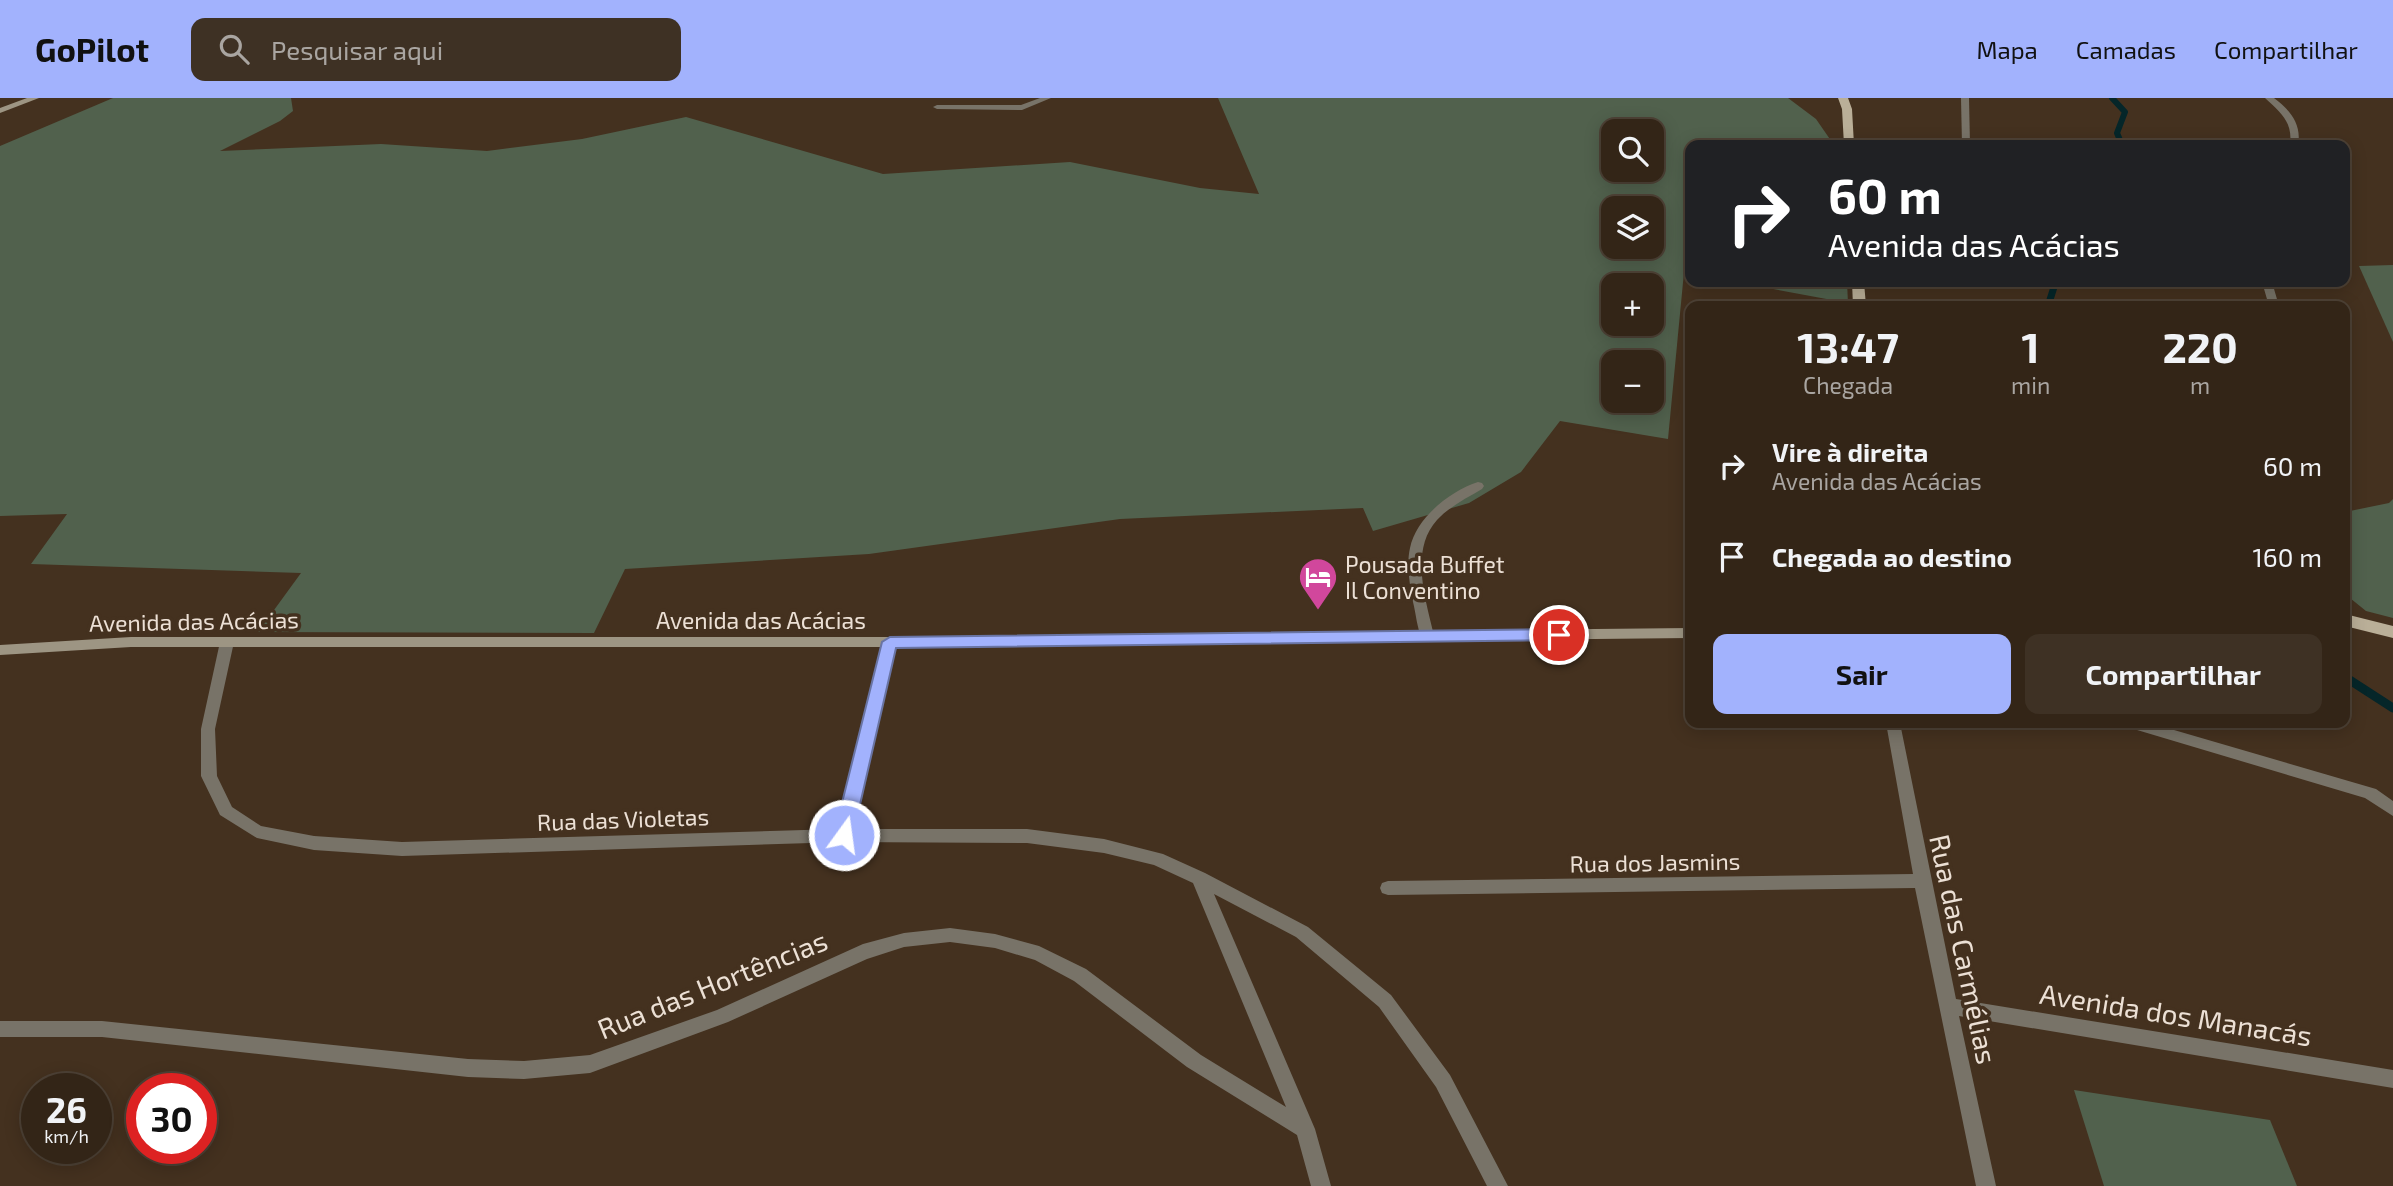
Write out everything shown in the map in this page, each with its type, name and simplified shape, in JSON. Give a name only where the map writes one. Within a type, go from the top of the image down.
[{"type":"main road","points":[[1843,98],[1847,109],[1849,140]]},
{"type":"main road","points":[[2350,621],[2393,632]]},
{"type":"street","points":[[0,111],[35,98]]},
{"type":"street","points":[[937,107],[1022,108],[1047,98]]},
{"type":"street","points":[[1965,98],[1966,140]]},
{"type":"street","points":[[2269,98],[2282,107],[2292,120],[2297,135],[2296,140]]},
{"type":"street","points":[[1427,636],[1413,564],[1415,548],[1423,529],[1441,509],[1478,486]]},
{"type":"street","name":"Avenida das Acácias","points":[[0,650],[131,642],[890,642],[1685,633]]},
{"type":"street","name":"Rua das Violetas","points":[[227,642],[208,729],[208,776],[226,811],[257,832],[314,843],[402,849],[844,835],[1027,836],[1104,846],[1157,859],[1302,932],[1385,1001],[1443,1081],[1499,1186]]},
{"type":"street","points":[[844,835],[890,642]]},
{"type":"street","name":"Rua das Carmélias","points":[[1894,728],[1922,881],[1986,1186]]},
{"type":"street","points":[[2149,728],[2370,793],[2393,810]]},
{"type":"street","points":[[1199,878],[1305,1129],[1321,1186]]},
{"type":"street","name":"Rua dos Jasmins","points":[[1388,888],[1922,881]]},
{"type":"street","name":"Rua das Hortências","points":[[0,1029],[102,1029],[468,1068],[524,1070],[590,1064],[722,1016],[863,952],[904,940],[950,935],[995,941],[1040,954],[1080,975],[1194,1061],[1305,1129]]},
{"type":"street","name":"Avenida dos Manacás","points":[[1950,1006],[2393,1079]]},
{"type":"green space","points":[[113,98],[291,98],[293,111],[280,121],[220,151],[381,144],[487,151],[582,139],[686,117],[883,174],[1070,162],[1200,188],[1259,194],[1218,98],[1788,98],[1816,119],[1831,140],[1685,140],[1685,272],[1668,439],[1560,421],[1521,472],[1469,503],[1373,531],[1363,508],[1120,519],[869,554],[625,569],[594,633],[258,632],[301,573],[31,564],[67,514],[0,516],[0,146]]},
{"type":"green space","points":[[2393,265],[2393,342],[2359,266]]},
{"type":"green space","points":[[1762,287],[1847,287],[1848,301]]},
{"type":"green space","points":[[2393,499],[2393,618],[2366,611],[2350,598],[2350,511],[2389,503]]},
{"type":"green space","points":[[2074,1090],[2270,1120],[2297,1186],[2104,1186]]},
{"type":"waterway","points":[[2112,98],[2125,112],[2117,133],[2120,140]]},
{"type":"waterway","points":[[2050,301],[2054,287]]},
{"type":"waterway","points":[[2350,680],[2393,708]]},
{"type":"place","name":"Pousada Buffet Il Conventino","points":[[1318,611]]},
{"type":"route","points":[[844,835],[890,642],[1559,635]]}]
